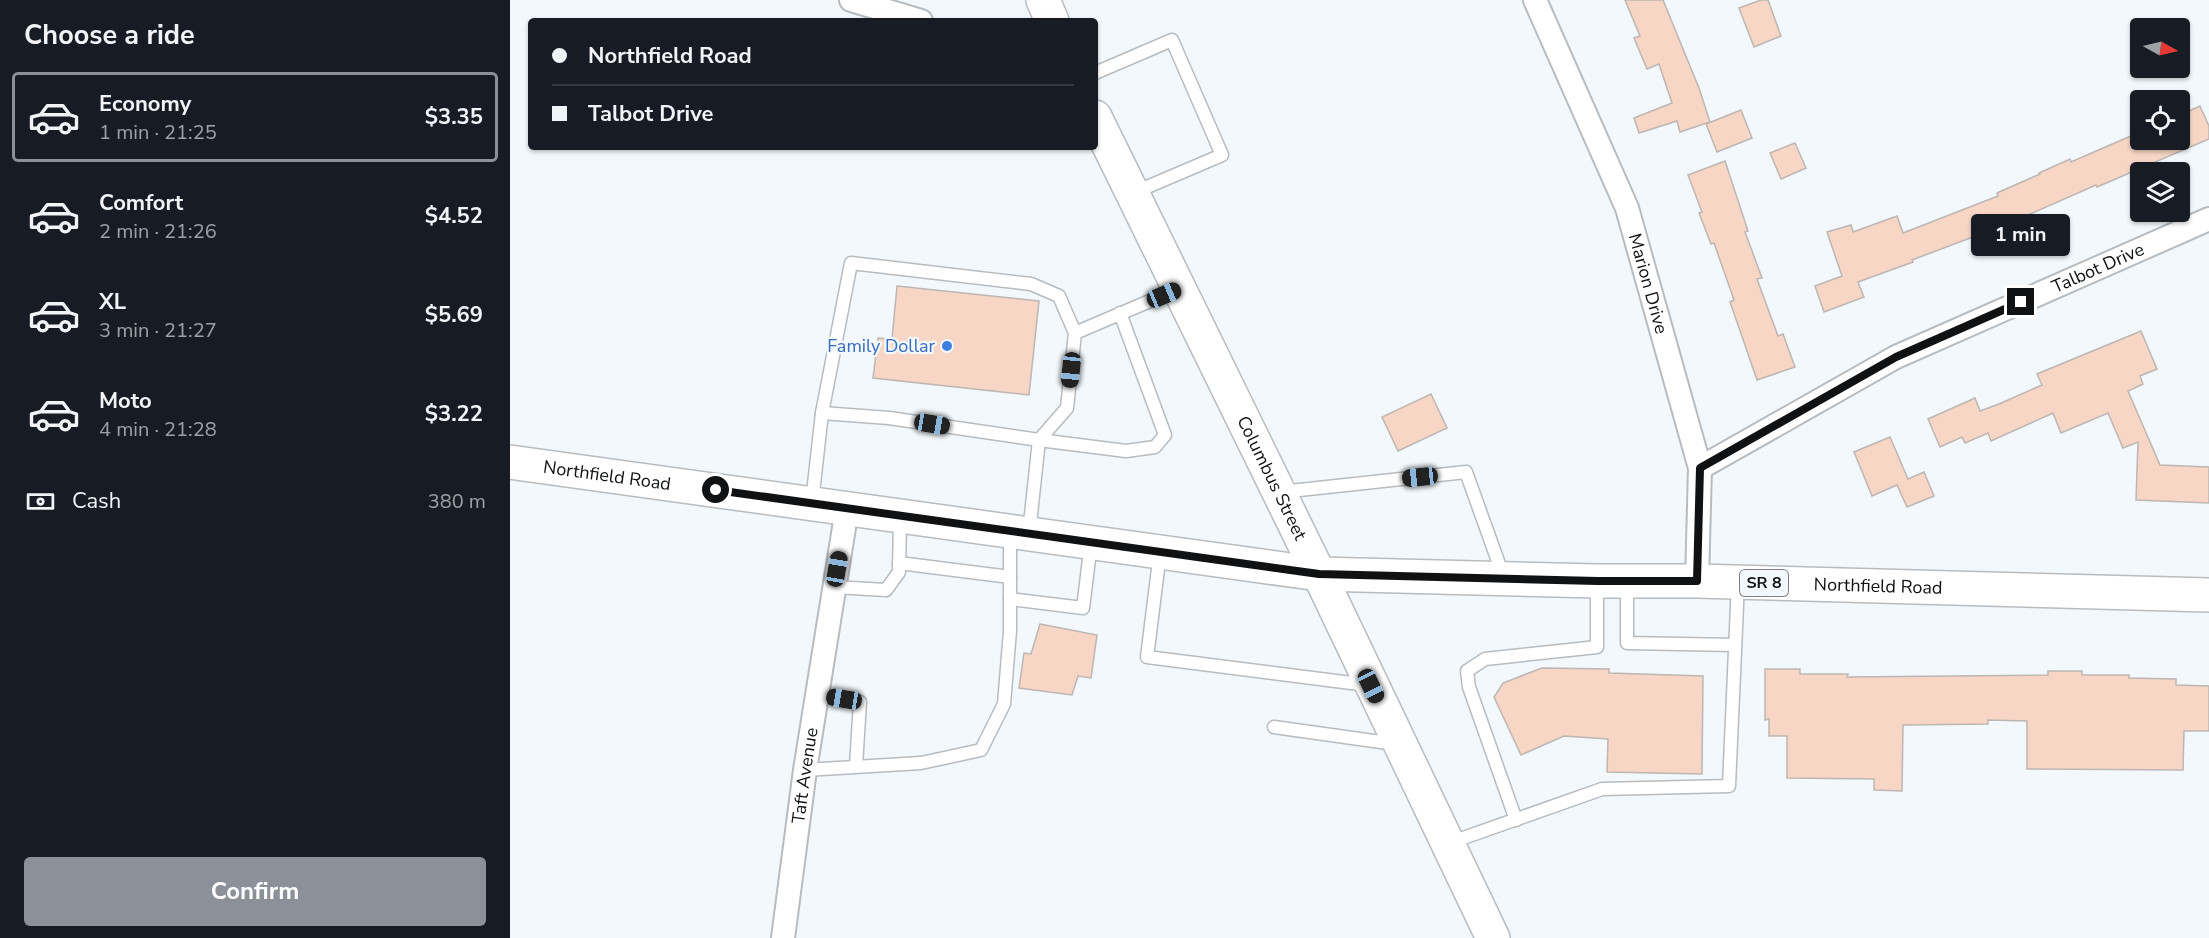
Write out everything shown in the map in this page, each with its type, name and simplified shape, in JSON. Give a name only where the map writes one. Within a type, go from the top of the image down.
[{"type":"main road","points":[[1043,0],[1051,18]]},
{"type":"main road","name":"Columbus Street","points":[[1098,123],[1319,574],[1493,938]]},
{"type":"main road","name":"Northfield Road","points":[[510,462],[1319,574],[1697,581],[2209,595]]},
{"type":"street","points":[[851,0],[911,18]]},
{"type":"street","name":"Marion Drive","points":[[1535,0],[1627,208],[1700,468],[1697,581]]},
{"type":"street","name":"Talbot Drive","points":[[1700,468],[1896,357],[2209,219]]},
{"type":"street","name":"Taft Avenue","points":[[783,938],[805,770],[847,509]]},
{"type":"lane","points":[[1098,72],[1172,40],[1222,155],[1132,193]]},
{"type":"lane","points":[[805,770],[921,763],[981,750],[1004,704],[1010,631],[1010,577],[1039,440],[1067,408],[1075,333],[1059,296],[1031,284],[851,263],[822,413],[812,503]]},
{"type":"lane","points":[[1075,333],[1179,289]]},
{"type":"lane","points":[[822,413],[889,418],[1126,451],[1155,447],[1165,435],[1120,314]]},
{"type":"lane","points":[[1279,492],[1466,472],[1504,579]]},
{"type":"lane","points":[[834,587],[886,590],[899,572],[900,515]]},
{"type":"lane","points":[[1010,599],[1083,608],[1091,542]]},
{"type":"lane","points":[[1160,552],[1147,657],[1371,686]]},
{"type":"lane","points":[[899,563],[1010,577]]},
{"type":"lane","points":[[1612,581],[1627,643],[1736,645]]},
{"type":"lane","points":[[1516,820],[1468,687],[1467,671],[1485,659],[1597,647],[1612,581]]},
{"type":"lane","points":[[1448,843],[1602,789],[1729,786],[1738,582]]},
{"type":"lane","points":[[817,695],[860,702],[856,766]]},
{"type":"lane","points":[[1274,727],[1400,745]]},
{"type":"building","points":[[1625,0],[1663,0],[1699,88],[1710,122],[1680,132],[1677,121],[1639,133],[1634,118],[1672,103],[1659,64],[1647,69],[1634,38],[1640,36]]},
{"type":"building","points":[[1761,0],[1768,0],[1781,36],[1754,47],[1739,8]]},
{"type":"building","points":[[2200,106],[2209,126],[2209,139],[2190,147],[2190,110]]},
{"type":"building","points":[[1741,110],[1752,138],[1717,152],[1706,124]]},
{"type":"building","points":[[2130,136],[2130,150],[2183,150],[2155,162],[2130,162],[2130,173],[2097,187],[2096,185],[2010,223],[1912,260],[1913,262],[1858,282],[1864,297],[1824,312],[1815,286],[1842,276],[1827,232],[1851,225],[1853,232],[1897,216],[1903,233],[1998,196],[1997,193],[2070,159],[2071,162]]},
{"type":"building","points":[[1795,143],[1806,168],[1781,179],[1770,153]]},
{"type":"building","points":[[1725,161],[1748,231],[1745,232],[1762,278],[1757,279],[1778,336],[1783,334],[1795,367],[1757,380],[1730,302],[1734,300],[1714,243],[1711,244],[1699,213],[1702,212],[1688,175]]},
{"type":"building","name":"Family Dollar","points":[[897,286],[1039,301],[1029,395],[873,378],[878,338],[892,339]]},
{"type":"building","points":[[2141,331],[2157,369],[2140,376],[2143,384],[2128,391],[2160,465],[2209,467],[2209,503],[2136,500],[2138,442],[2123,448],[2108,413],[2061,433],[2053,413],[1991,441],[1988,433],[1965,443],[1962,437],[1940,447],[1928,419],[1975,398],[1980,411],[1999,404],[2042,385],[2037,374]]},
{"type":"building","points":[[1431,394],[1447,428],[1398,451],[1382,417]]},
{"type":"building","points":[[1890,437],[1908,479],[1924,472],[1934,496],[1907,507],[1897,485],[1872,496],[1854,452]]},
{"type":"building","points":[[1040,624],[1097,635],[1091,678],[1078,676],[1072,695],[1019,688],[1024,653],[1031,654]]},
{"type":"building","points":[[1542,668],[1609,669],[1609,673],[1703,676],[1702,774],[1607,772],[1608,739],[1564,736],[1521,755],[1494,697],[1503,683]]},
{"type":"building","points":[[1765,669],[1800,669],[1800,674],[1848,674],[1847,677],[2048,675],[2048,671],[2082,671],[2082,675],[2129,675],[2129,678],[2176,679],[2176,685],[2209,686],[2209,731],[2184,731],[2183,770],[2027,769],[2027,721],[1988,720],[1988,724],[1903,725],[1902,791],[1874,790],[1874,779],[1787,778],[1787,736],[1769,736],[1769,719],[1765,720]]},
{"type":"place","name":"Family Dollar","points":[[947,346]]},
{"type":"route","points":[[716,490],[1319,574],[1598,581],[1697,581],[1700,468],[1896,357],[2021,302]]}]
